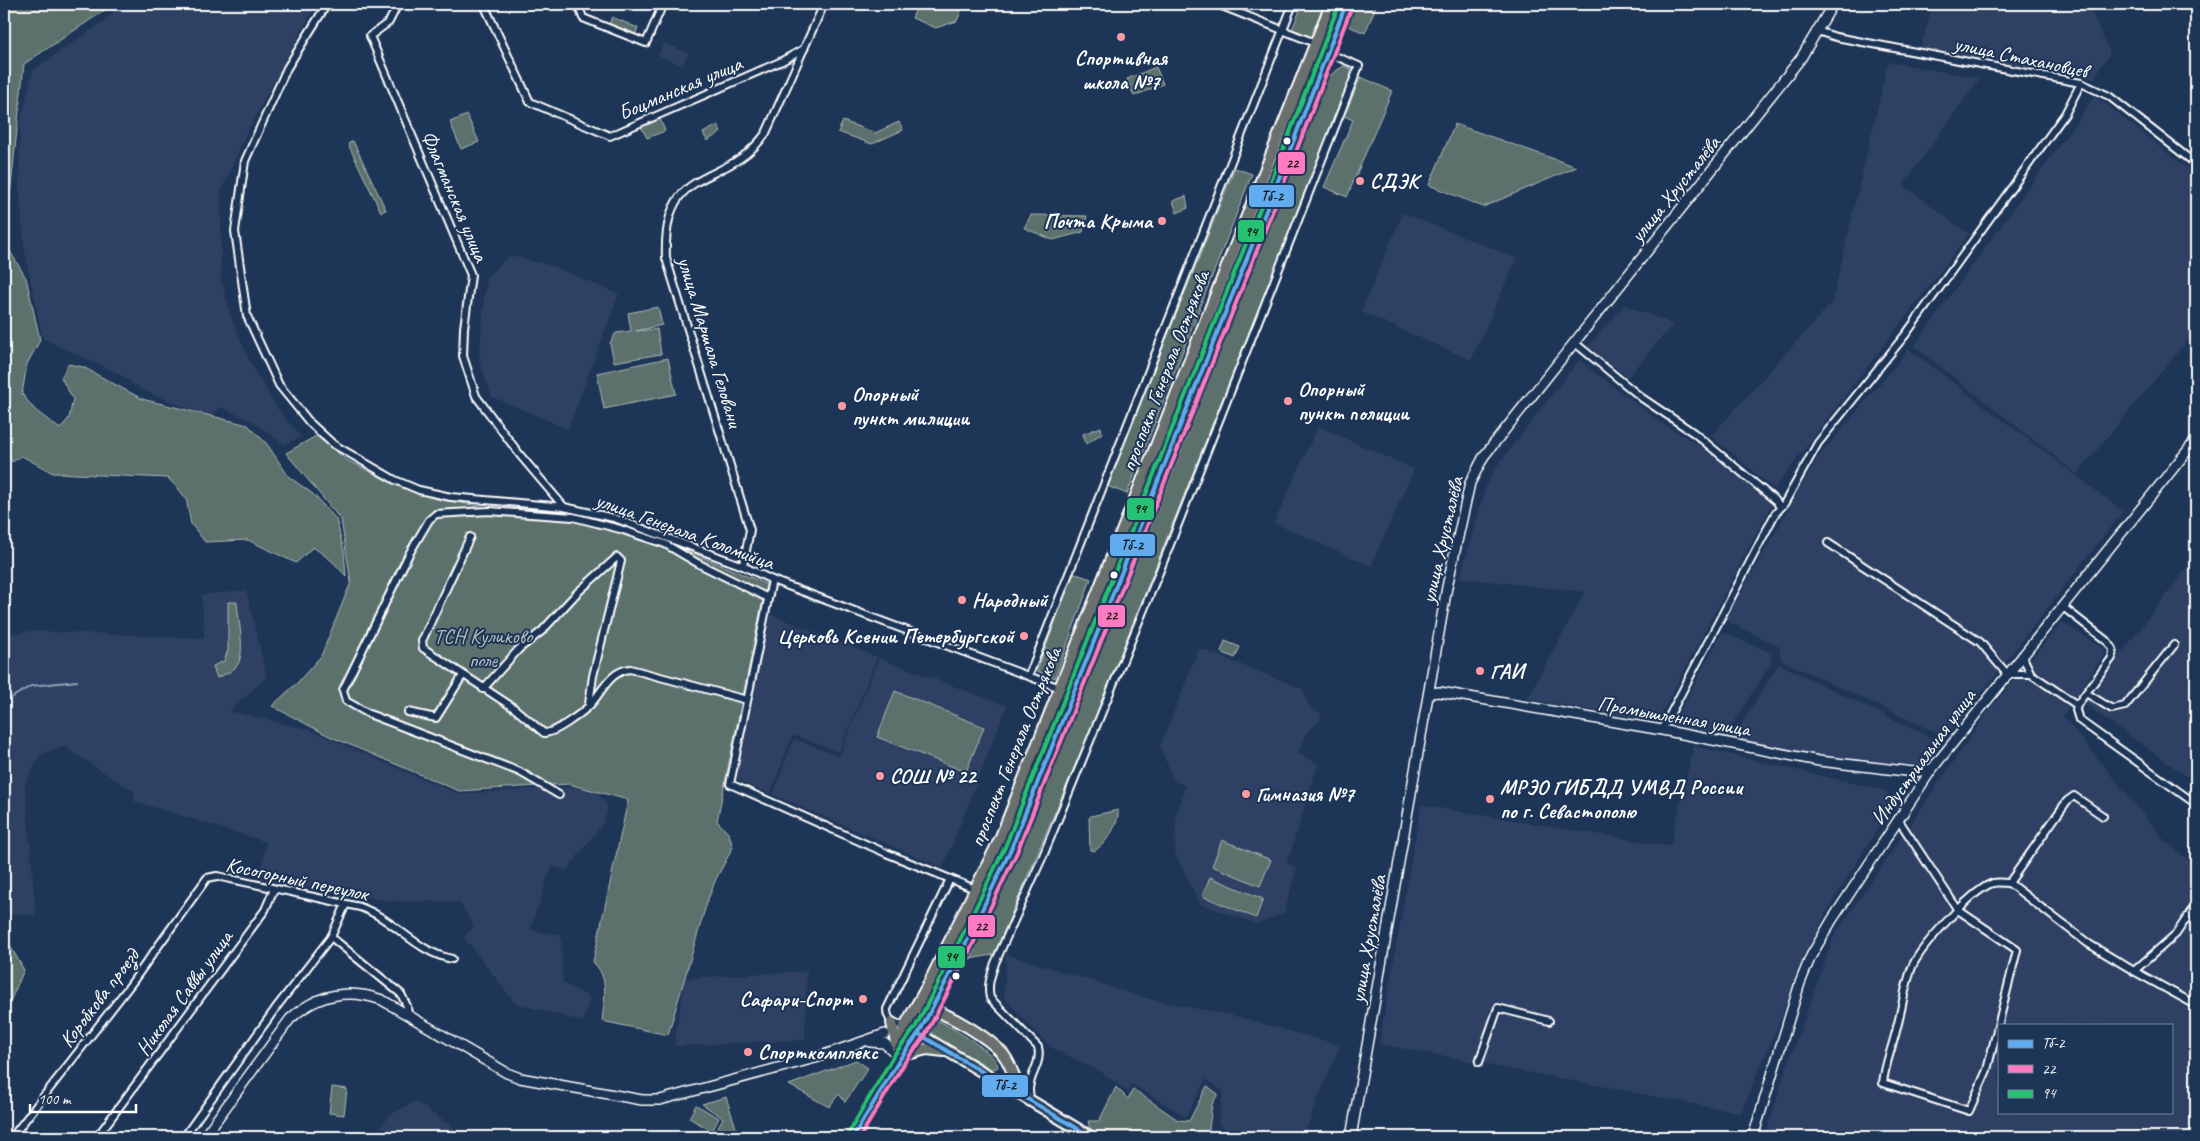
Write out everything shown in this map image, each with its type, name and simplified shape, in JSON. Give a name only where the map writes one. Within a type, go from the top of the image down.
[{"type":"main road","name":"проспект Генерала Острякова","points":[[853,1137],[894,1068],[899,1056],[905,1026],[928,985],[1000,839],[1331,4]]},
{"type":"main road","name":"проспект Генерала Острякова","points":[[899,1056],[919,1034],[963,951],[1011,848],[1346,4]]},
{"type":"main road","name":"улица Хрусталёва","points":[[1351,1137],[1458,533],[1470,483],[1484,456],[1795,65],[1833,4]]},
{"type":"main road","name":"Индустриальная улица","points":[[1753,1137],[1779,1046],[1811,956],[1911,798],[2022,655],[2063,607],[2196,440]]},
{"type":"main road","name":"Промышленная улица","points":[[1429,694],[1446,693],[1662,730],[1820,761],[1914,772],[1932,769]]},
{"type":"main road","points":[[1911,798],[1916,786],[1914,772]]},
{"type":"main road","points":[[928,985],[916,1021],[919,1034],[952,1052],[1091,1137]]},
{"type":"main road","points":[[204,1137],[290,1019],[315,1002],[335,994],[359,994],[382,1000],[507,1073],[529,1079],[642,1100],[673,1098],[871,1042],[884,1043],[899,1056]]},
{"type":"main road","points":[[856,1045],[890,1029],[905,1026],[916,1021],[931,1009],[952,1018],[992,1044],[1004,1055],[1020,1094]]},
{"type":"main road","points":[[890,1029],[899,1056]]},
{"type":"main road","points":[[899,1056],[926,1049],[952,1052]]},
{"type":"main road","points":[[990,1075],[997,1073],[1002,1068],[1004,1055]]},
{"type":"street","name":"улица Генерала Коломийца","points":[[327,4],[287,68],[245,161],[235,231],[246,316],[279,385],[310,423],[344,452],[394,480],[420,490],[451,497],[564,507],[614,518],[743,566],[772,580],[1060,688]]},
{"type":"street","name":"Флагманская улица","points":[[398,4],[389,22],[370,36],[472,275],[464,328],[463,356],[476,396],[520,456],[564,507]]},
{"type":"street","name":"Боцманская улица","points":[[489,4],[486,10],[530,102],[610,136],[727,86],[804,49]]},
{"type":"street","points":[[578,4],[583,18],[646,43],[663,4]]},
{"type":"street","name":"улица Маршала Геловани","points":[[743,566],[750,530],[666,258],[665,239],[672,206],[682,192],[736,160],[760,142],[766,133],[824,4]]},
{"type":"street","points":[[1217,4],[1315,43]]},
{"type":"street","points":[[1029,675],[1188,275],[1292,4]]},
{"type":"street","name":"улица Стахановцев","points":[[1817,31],[1836,37],[2080,83],[2109,96],[2196,164]]},
{"type":"street","points":[[1030,1101],[1029,1089],[1038,1064],[1038,1047],[990,998],[988,988],[995,963],[1043,856],[1160,570],[1359,66],[1328,53]]},
{"type":"street","points":[[1662,730],[1775,514],[1818,442],[1906,334],[2065,114],[2080,83]]},
{"type":"street","points":[[1575,344],[1642,398],[1694,433],[1776,502],[1780,508]]},
{"type":"street","points":[[559,795],[520,772],[470,751],[369,714],[346,701],[343,690],[409,554],[432,517],[440,514],[489,511],[573,517],[620,528],[665,544],[699,564],[768,598]]},
{"type":"street","points":[[470,536],[422,641],[425,651],[514,708],[546,733],[554,731],[589,705],[613,676],[630,669],[747,700]]},
{"type":"street","points":[[1828,543],[1980,642],[2007,674],[2031,674]]},
{"type":"street","points":[[483,689],[519,649],[542,631],[614,557],[618,557],[621,563],[593,676],[589,705]]},
{"type":"street","points":[[772,580],[730,784],[886,853],[975,889]]},
{"type":"street","points":[[2063,607],[2108,642],[2112,649],[2112,658],[2077,704],[2077,715],[2083,724],[2196,804]]},
{"type":"street","points":[[2086,693],[2112,709],[2126,706],[2174,645]]},
{"type":"street","points":[[2022,655],[2031,674],[2077,704]]},
{"type":"street","points":[[408,712],[436,718],[463,675]]},
{"type":"street","points":[[2008,883],[2067,801],[2074,796],[2103,816]]},
{"type":"street","points":[[1898,819],[1958,910],[2017,950],[1998,1024]]},
{"type":"street","name":"Косогорный переулок","points":[[210,877],[217,876],[372,911],[424,949],[438,956],[452,959]]},
{"type":"street","name":"Коробкова проезд","points":[[12,1137],[131,984],[207,878],[210,877]]},
{"type":"street","points":[[890,1029],[887,1009],[950,878]]},
{"type":"street","points":[[1998,1026],[1987,1070],[1969,1111],[1883,1083],[1885,1066],[1897,1030],[1914,962],[1945,921],[1993,883],[2008,883],[2089,944],[2196,1005]]},
{"type":"street","name":"Николая Саввы улица","points":[[97,1137],[260,917],[271,899],[274,889]]},
{"type":"street","points":[[184,1137],[278,1005],[331,937],[346,904]]},
{"type":"street","points":[[2134,971],[2176,934],[2196,904]]},
{"type":"street","points":[[331,937],[401,994],[407,1006],[408,1015]]},
{"type":"street","points":[[1479,1062],[1498,1008],[1549,1021]]},
{"type":"shaded area","points":[[119,4],[316,4],[246,134],[221,191],[221,279],[232,320],[251,364],[278,409],[301,437],[285,445],[253,422],[221,407],[209,416],[144,391],[117,373],[43,339],[25,253],[19,186],[20,123],[33,70],[107,19]]},
{"type":"shaded area","points":[[1926,4],[2088,4],[2110,53],[2094,79],[1920,50],[1932,6]]},
{"type":"shaded area","points":[[664,43],[688,53],[683,66],[658,55]]},
{"type":"shaded area","points":[[1888,62],[1980,78],[1903,185],[1969,234],[1774,489],[1711,436],[1832,302]]},
{"type":"shaded area","points":[[2095,96],[2196,175],[2196,330],[2077,474],[1914,346]]},
{"type":"shaded area","points":[[1403,213],[1517,258],[1471,360],[1361,312]]},
{"type":"shaded area","points":[[510,255],[552,266],[619,294],[568,429],[492,397],[479,360],[486,277]]},
{"type":"shaded area","points":[[1624,305],[1673,324],[1628,377],[1588,347]]},
{"type":"shaded area","points":[[1909,349],[2123,511],[1948,736],[1939,734],[1781,660],[1780,647],[1725,620],[1817,459]]},
{"type":"shaded area","points":[[1579,360],[1663,424],[1702,447],[1773,502],[1657,722],[1527,699],[1585,592],[1460,578],[1486,486],[1496,467]]},
{"type":"shaded area","points":[[1318,426],[1414,469],[1371,566],[1274,523]]},
{"type":"shaded area","points":[[2196,556],[2196,783],[2083,703]]},
{"type":"shaded area","points":[[246,590],[267,677],[229,711],[307,729],[458,794],[591,786],[608,805],[604,822],[567,870],[552,866],[530,930],[561,935],[563,983],[590,997],[583,1022],[515,1003],[464,937],[474,926],[459,902],[387,901],[260,879],[266,842],[134,801],[135,792],[64,747],[41,754],[25,783],[36,915],[4,914],[4,635],[31,631],[204,638],[202,595]]},
{"type":"shaded area","points":[[769,614],[877,657],[839,752],[793,735],[770,794],[735,779]]},
{"type":"shaded area","points":[[2062,622],[2106,651],[2063,716],[2166,842],[2196,866],[2196,1137],[1765,1137],[1786,1069],[1835,934],[1988,711]]},
{"type":"shaded area","points":[[1722,632],[1772,653],[1770,665],[1725,736],[1673,725]]},
{"type":"shaded area","name":"Гимназия №7","points":[[1199,648],[1303,689],[1309,707],[1321,714],[1319,722],[1308,730],[1298,753],[1318,764],[1287,863],[1297,868],[1284,913],[1257,924],[1200,904],[1175,853],[1176,816],[1185,786],[1174,781],[1160,747]]},
{"type":"shaded area","name":"СОШ № 22","points":[[879,658],[1007,706],[943,868],[773,795],[794,739],[839,756]]},
{"type":"shaded area","points":[[1779,664],[1942,743],[1923,766],[1815,755],[1732,739]]},
{"type":"shaded area","points":[[1694,746],[1887,791],[1890,808],[1825,914],[1741,1113],[1379,1044],[1421,805],[1670,846]]},
{"type":"shaded area","points":[[1006,954],[1149,999],[1235,1016],[1340,1045],[1303,1137],[1239,1137],[1218,1124],[1223,1091],[1206,1079],[1186,1117],[1132,1084],[1128,1092],[1101,1072],[1050,1047],[1004,998]]},
{"type":"shaded area","points":[[807,971],[805,1040],[674,1046],[685,978]]},
{"type":"shaded area","points":[[415,1101],[467,1137],[372,1137],[390,1115]]},
{"type":"green space","points":[[4,4],[114,4],[24,64],[5,243],[26,278],[40,340],[27,364],[22,394],[35,410],[60,429],[69,418],[73,399],[61,378],[68,364],[83,367],[142,399],[248,425],[267,444],[289,477],[313,494],[336,519],[344,551],[346,576],[332,561],[313,547],[296,563],[248,540],[205,542],[191,524],[186,498],[168,478],[53,473],[22,456],[12,462],[4,447]]},
{"type":"green space","points":[[918,4],[951,4],[962,9],[957,21],[936,28],[912,18]]},
{"type":"green space","points":[[1303,4],[1324,4],[1311,37],[1292,29]]},
{"type":"green space","points":[[1355,4],[1377,4],[1365,33],[1346,25]]},
{"type":"green space","points":[[612,17],[638,28],[635,35],[609,24]]},
{"type":"green space","points":[[1344,66],[1351,69],[1352,74],[1092,726],[995,952],[992,955],[970,959],[1111,625],[1199,407],[1327,79]]},
{"type":"green space","points":[[1156,67],[1163,84],[1134,96],[1127,79]]},
{"type":"green space","points":[[1361,77],[1392,91],[1347,197],[1324,187],[1353,120],[1344,116]]},
{"type":"green space","points":[[467,115],[479,142],[461,149],[450,122]]},
{"type":"green space","points":[[660,119],[665,131],[647,138],[641,127]]},
{"type":"green space","points":[[843,121],[875,133],[899,122],[903,130],[872,144],[838,132]]},
{"type":"green space","points":[[1455,124],[1577,167],[1483,207],[1429,185]]},
{"type":"green space","points":[[718,125],[721,132],[707,141],[703,133]]},
{"type":"green space","points":[[353,141],[386,210],[381,212],[348,144]]},
{"type":"green space","points":[[1235,168],[1252,174],[1127,494],[1107,486]]},
{"type":"green space","points":[[1186,196],[1188,208],[1177,213],[1173,201]]},
{"type":"green space","points":[[1031,215],[1087,216],[1083,232],[1053,240],[1024,228]]},
{"type":"green space","points":[[658,307],[662,325],[636,331],[657,329],[661,354],[614,362],[610,343],[616,333],[631,331],[628,313]]},
{"type":"green space","points":[[668,358],[676,394],[604,409],[597,373]]},
{"type":"green space","points":[[1101,427],[1102,433],[1086,444],[1083,434]]},
{"type":"green space","name":"ТСН Куликово поле","points":[[316,436],[347,460],[392,483],[436,499],[486,507],[563,511],[604,520],[683,549],[766,584],[717,821],[729,834],[733,847],[716,879],[707,902],[668,1035],[602,1021],[605,997],[604,982],[602,975],[593,962],[628,800],[569,784],[459,791],[329,736],[272,706],[297,683],[321,656],[351,582],[341,520],[286,453]]},
{"type":"green space","points":[[1073,573],[1091,579],[1055,678],[1037,671]]},
{"type":"green space","points":[[228,602],[237,602],[241,656],[235,668],[217,678],[213,666],[224,661],[228,650]]},
{"type":"green space","points":[[1225,641],[1240,647],[1235,658],[1221,652]]},
{"type":"green space","points":[[895,691],[984,727],[966,772],[877,737]]},
{"type":"green space","points":[[1118,810],[1117,821],[1111,834],[1098,848],[1094,851],[1090,850],[1089,818]]},
{"type":"green space","points":[[1222,840],[1271,860],[1260,886],[1212,866]]},
{"type":"green space","points":[[1210,877],[1263,899],[1256,918],[1202,896]]},
{"type":"green space","points":[[4,935],[24,970],[4,1015]]},
{"type":"green space","points":[[935,1021],[940,1021],[982,1048],[996,1061],[998,1067],[990,1068],[934,1036],[930,1028]]},
{"type":"green space","points":[[856,1060],[868,1068],[845,1102],[839,1094],[829,1107],[789,1085]]},
{"type":"green space","points":[[1207,1086],[1218,1094],[1212,1104],[1208,1137],[1104,1137],[1090,1129],[1088,1121],[1099,1121],[1116,1087],[1128,1099],[1133,1089],[1178,1120],[1189,1121]]},
{"type":"green space","points":[[332,1087],[347,1089],[344,1115],[329,1113]]},
{"type":"green space","points":[[726,1097],[738,1134],[736,1137],[722,1137],[715,1132],[723,1118],[702,1104]]},
{"type":"green space","points":[[696,1105],[719,1118],[712,1131],[689,1118]]},
{"type":"waterway","points":[[4,702],[31,686],[77,681]]},
{"type":"transit line","name":"94","points":[[848,1134],[894,1055],[915,1028],[1005,847],[1279,161],[1339,4]]},
{"type":"transit line","name":"Тб-2","points":[[853,1137],[900,1059],[920,1031],[967,941],[1011,849],[1285,163],[1346,4]]},
{"type":"transit line","name":"22","points":[[860,1137],[905,1062],[926,1034],[973,944],[1017,852],[1291,165],[1352,6]]},
{"type":"transit line","name":"Тб-2","points":[[919,1034],[1091,1137]]},
{"type":"place","name":"Спортивная школа №7","points":[[1121,37]]},
{"type":"place","name":"СДЭК","points":[[1360,181]]},
{"type":"place","name":"Почта Крыма","points":[[1162,221]]},
{"type":"place","name":"Опорный пункт полиции","points":[[1288,401]]},
{"type":"place","name":"Опорный пункт милиции","points":[[842,406]]},
{"type":"place","name":"Народный","points":[[962,600]]},
{"type":"place","name":"Церковь Ксении Петербургской","points":[[1024,636]]},
{"type":"place","name":"ГАИ","points":[[1480,671]]},
{"type":"place","name":"СОШ № 22","points":[[880,776]]},
{"type":"place","name":"Гимназия №7","points":[[1246,794]]},
{"type":"place","name":"МРЭО ГИБДД УМВД России по г. Севастополю","points":[[1490,799]]},
{"type":"place","name":"Сафари-Спорт","points":[[863,999]]},
{"type":"place","name":"Спорткомплекс","points":[[748,1052]]}]
